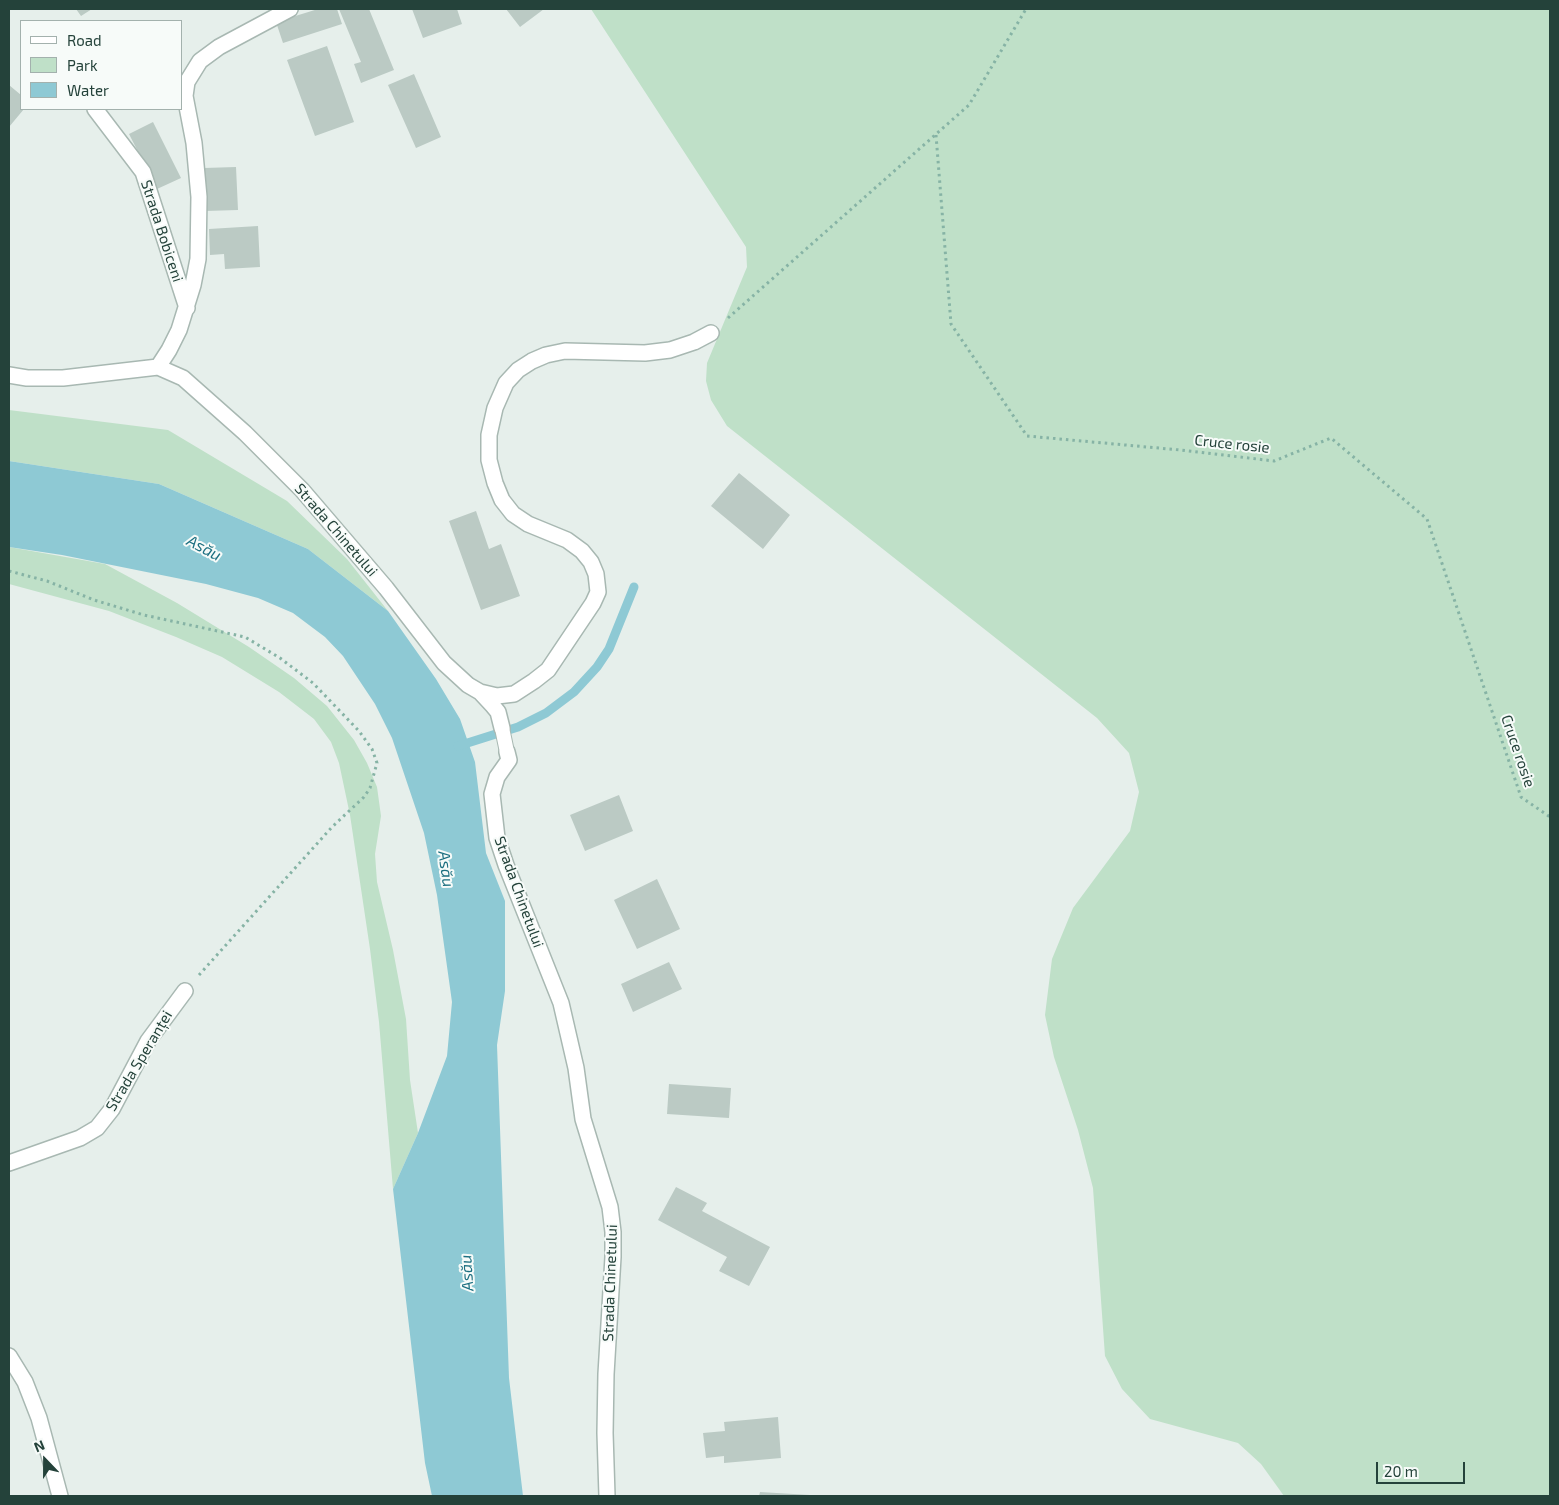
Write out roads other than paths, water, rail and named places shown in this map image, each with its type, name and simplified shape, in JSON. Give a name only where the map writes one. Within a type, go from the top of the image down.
[{"type":"street","name":"Strada Bobiceni","points":[[158,367],[179,330],[187,308],[198,259],[197,170],[185,96],[187,82],[200,61],[219,47],[290,9]]},
{"type":"street","name":"Strada Bobiceni","points":[[96,110],[142,172],[187,308]]},
{"type":"street","points":[[480,692],[497,696],[514,694],[548,670],[593,603],[598,592],[596,574],[591,562],[582,551],[567,540],[528,524],[512,514],[502,500],[495,483],[490,460],[489,435],[495,408],[506,383],[518,370],[546,355],[565,351],[645,353],[670,350],[694,342],[711,333]]},
{"type":"street","points":[[9,376],[63,378],[158,367]]},
{"type":"street","name":"Strada Chinetului","points":[[158,367],[183,378],[206,397],[302,490],[386,588],[444,663],[468,685],[480,692],[498,712],[502,728]]},
{"type":"street","name":"Strada Chinetului","points":[[507,752],[508,760],[498,777],[492,794],[497,838],[561,1003],[576,1068],[583,1119],[610,1207],[613,1257],[606,1374],[607,1496]]},
{"type":"street","name":"Strada Speranței","points":[[9,1163],[80,1138],[97,1128],[112,1110],[148,1041],[185,991]]},
{"type":"street","points":[[9,1356],[25,1382],[39,1418],[60,1496]]},
{"type":"lane","name":"Strada Chinetului","points":[[502,728],[507,752]]},
{"type":"water","name":"Asău","points":[[9,461],[159,484],[308,549],[388,611],[436,679],[460,719],[475,762],[486,853],[505,901],[505,991],[497,1045],[509,1378],[523,1496],[432,1496],[425,1463],[393,1189],[418,1133],[447,1056],[452,1002],[437,895],[424,833],[392,738],[375,704],[343,656],[325,637],[293,613],[258,598],[206,584],[62,555],[9,547]]},
{"type":"waterway","points":[[458,746],[518,727],[546,713],[574,692],[597,667],[609,649],[634,587]]}]
